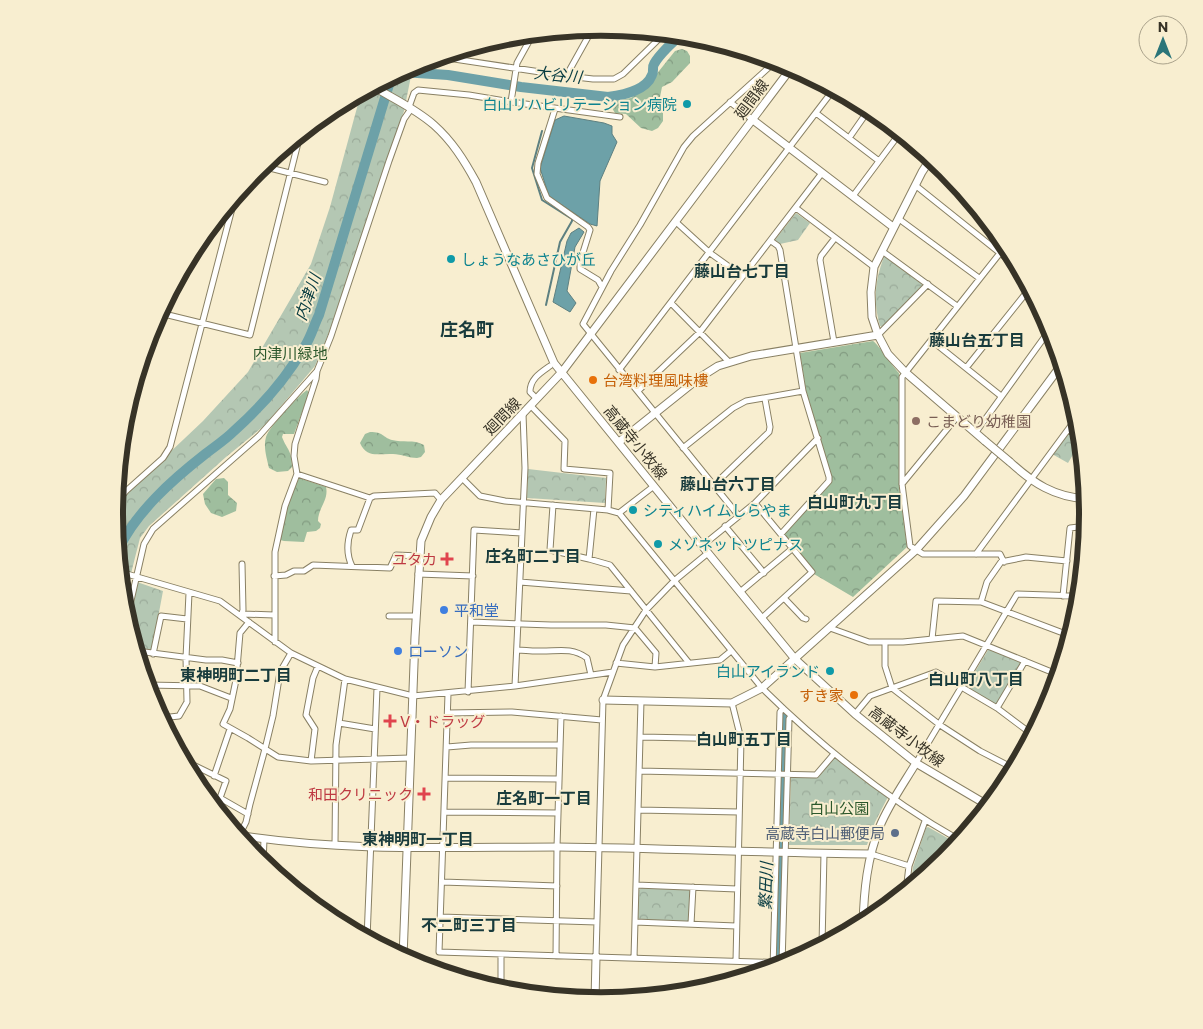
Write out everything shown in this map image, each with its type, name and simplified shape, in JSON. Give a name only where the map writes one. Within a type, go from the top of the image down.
[{"type":"street","points":[[567,76],[588,36]]},
{"type":"street","points":[[456,59],[567,76],[593,79],[617,78],[658,39]]},
{"type":"street","points":[[511,102],[517,62],[529,42]]},
{"type":"street","points":[[738,516],[583,324],[602,287],[684,147],[693,136],[769,67]]},
{"type":"street","name":"廻間線","points":[[403,949],[418,574],[421,541],[425,528],[441,500],[562,372],[787,74]]},
{"type":"street","points":[[275,642],[274,552],[285,506],[298,474],[294,449],[317,371],[331,336],[389,161],[414,93],[418,90],[462,94],[620,117]]},
{"type":"street","name":"高蔵寺小牧線","points":[[381,91],[409,107],[434,125],[451,142],[476,182],[554,363],[795,659],[855,714],[916,763],[983,803]]},
{"type":"street","points":[[620,370],[830,94]]},
{"type":"street","points":[[730,102],[893,227]]},
{"type":"street","points":[[555,109],[538,163],[537,174],[547,198],[588,226],[590,230],[580,262],[580,269],[598,280],[602,287]]},
{"type":"street","points":[[816,113],[879,161]]},
{"type":"street","points":[[849,138],[865,116]]},
{"type":"street","points":[[853,196],[896,138]]},
{"type":"street","points":[[167,315],[250,336],[297,146]]},
{"type":"street","points":[[927,164],[893,227],[874,267],[871,284],[871,303],[872,316],[878,335],[888,354],[905,372],[1031,480],[1053,492],[1079,498]]},
{"type":"street","points":[[271,169],[325,182]]},
{"type":"street","points":[[638,391],[700,332],[822,173]]},
{"type":"street","points":[[915,185],[1003,256]]},
{"type":"street","points":[[796,208],[874,267]]},
{"type":"street","points":[[124,494],[163,458],[170,447],[231,212]]},
{"type":"street","points":[[899,219],[979,278]]},
{"type":"street","points":[[676,222],[710,252],[742,276]]},
{"type":"street","points":[[834,342],[820,260],[835,238]]},
{"type":"street","points":[[771,241],[780,250],[803,391],[829,481],[781,534]]},
{"type":"street","points":[[882,251],[957,306]]},
{"type":"street","points":[[1000,253],[902,376],[902,484],[910,546],[923,554],[1000,554],[1004,562]]},
{"type":"street","points":[[620,442],[699,378],[718,366],[751,356],[878,335],[928,284]]},
{"type":"street","points":[[966,368],[1025,294]]},
{"type":"street","points":[[671,303],[729,362]]},
{"type":"street","points":[[976,432],[1045,337]]},
{"type":"street","points":[[931,340],[1002,396]]},
{"type":"street","points":[[538,399],[530,392],[530,389],[538,374],[550,366]]},
{"type":"street","points":[[131,601],[144,544],[153,530],[259,436],[317,371]]},
{"type":"street","points":[[603,700],[732,704],[762,688],[916,550],[964,496],[1057,371]]},
{"type":"street","points":[[683,448],[733,408],[746,401],[803,391]]},
{"type":"street","points":[[714,485],[769,432],[765,399]]},
{"type":"street","points":[[531,406],[565,441],[564,469],[610,473],[608,510]]},
{"type":"street","points":[[514,686],[524,503],[523,414]]},
{"type":"street","points":[[902,484],[957,417]]},
{"type":"street","points":[[976,554],[1072,425]]},
{"type":"street","points":[[1068,430],[1073,433]]},
{"type":"street","points":[[702,546],[755,503],[818,438]]},
{"type":"street","points":[[298,474],[370,498],[374,496],[435,493],[441,500]]},
{"type":"street","points":[[462,478],[480,496],[524,503],[594,508],[619,513],[762,688],[834,754],[925,821],[954,837]]},
{"type":"street","points":[[619,513],[654,486]]},
{"type":"street","points":[[352,566],[348,560],[347,544],[351,530],[358,530],[370,498]]},
{"type":"street","points":[[755,503],[812,572],[762,618]]},
{"type":"street","points":[[553,505],[550,550],[610,565],[690,663]]},
{"type":"street","points":[[589,559],[594,508]]},
{"type":"street","points":[[726,526],[764,573]]},
{"type":"street","points":[[1063,596],[1070,528],[1080,527]]},
{"type":"street","points":[[468,692],[474,530],[522,533]]},
{"type":"street","points":[[740,592],[793,548]]},
{"type":"street","points":[[595,993],[603,700],[623,645],[646,610],[674,581],[708,554]]},
{"type":"street","points":[[274,576],[304,570],[313,565],[390,568],[396,555],[420,556]]},
{"type":"street","points":[[980,602],[987,582],[1001,562],[1026,557],[1067,561]]},
{"type":"street","points":[[242,564],[242,615]]},
{"type":"street","points":[[127,574],[189,593],[220,600],[291,653],[345,679],[413,696],[468,692],[613,672]]},
{"type":"street","points":[[418,574],[473,576]]},
{"type":"street","points":[[520,582],[631,591]]},
{"type":"street","points":[[169,717],[179,716],[187,702],[186,658],[189,593]]},
{"type":"street","points":[[864,914],[866,878],[880,826],[894,799],[1017,594],[1073,596]]},
{"type":"street","points":[[784,598],[806,619]]},
{"type":"street","points":[[932,639],[936,602],[980,602],[1064,633]]},
{"type":"street","points":[[242,615],[274,615]]},
{"type":"street","points":[[153,654],[161,616],[187,619]]},
{"type":"street","points":[[389,616],[416,616]]},
{"type":"street","points":[[249,622],[240,633],[238,663],[230,709],[223,724],[278,757],[311,760],[410,758]]},
{"type":"street","points":[[471,622],[606,625],[634,628],[656,653],[655,666]]},
{"type":"street","points":[[830,628],[869,642],[885,643],[963,636],[1052,672]]},
{"type":"street","points":[[885,643],[885,666],[892,688],[940,725],[980,751],[1008,766]]},
{"type":"street","points":[[517,650],[537,652],[561,649],[584,655],[587,658],[591,675]]},
{"type":"street","points":[[616,663],[655,666],[720,660],[731,651]]},
{"type":"street","points":[[144,653],[238,663]]},
{"type":"street","points":[[242,830],[246,822],[266,749],[280,672],[291,653]]},
{"type":"street","points":[[998,708],[1025,661]]},
{"type":"street","points":[[311,760],[315,729],[306,715],[318,666]]},
{"type":"street","points":[[855,714],[870,696],[936,672],[998,708],[1028,731]]},
{"type":"street","points":[[335,845],[336,745],[345,679]]},
{"type":"street","points":[[155,685],[200,686],[231,698]]},
{"type":"street","points":[[367,932],[377,688]]},
{"type":"street","points":[[448,694],[439,952],[769,962]]},
{"type":"street","points":[[634,958],[641,701]]},
{"type":"street","points":[[732,704],[741,739],[736,961]]},
{"type":"street","points":[[773,960],[780,712],[783,708]]},
{"type":"street","points":[[448,713],[512,712],[602,720]]},
{"type":"street","points":[[556,956],[561,716]]},
{"type":"street","points":[[782,957],[789,719],[792,716]]},
{"type":"street","points":[[339,724],[376,729]]},
{"type":"street","points":[[214,776],[230,729]]},
{"type":"street","points":[[641,737],[741,739]]},
{"type":"street","points":[[447,746],[560,745]]},
{"type":"street","points":[[640,772],[816,776],[834,754]]},
{"type":"street","points":[[195,766],[226,781],[220,798],[248,814]]},
{"type":"street","points":[[446,778],[559,779]]},
{"type":"street","points":[[638,810],[739,812]]},
{"type":"street","points":[[445,812],[558,813]]},
{"type":"street","points":[[907,882],[909,866],[925,821]]},
{"type":"street","points":[[249,837],[335,845],[407,847],[599,847],[871,854],[909,866]]},
{"type":"street","points":[[263,853],[264,839]]},
{"type":"street","points":[[822,938],[824,853]]},
{"type":"street","points":[[442,882],[557,886]]},
{"type":"street","points":[[636,885],[737,889]]},
{"type":"street","points":[[691,924],[693,887]]},
{"type":"street","points":[[441,917],[597,922]]},
{"type":"street","points":[[635,922],[736,926]]},
{"type":"street","points":[[501,954],[501,982]]},
{"type":"green space","points":[[682,49],[687,51],[690,56],[690,63],[672,82],[662,87],[660,97],[663,108],[663,121],[658,128],[652,131],[641,128],[626,114],[615,113],[612,108],[614,101],[631,98],[647,86],[675,51]]},
{"type":"green space","name":"内津川緑地","points":[[411,76],[404,111],[328,335],[315,366],[265,425],[149,526],[140,538],[128,584],[124,546],[124,498],[203,421],[248,372],[311,264],[330,207],[358,102]]},
{"type":"green space","points":[[796,213],[810,223],[798,240],[780,244],[775,240]]},
{"type":"green space","points":[[884,257],[887,257],[923,286],[883,327],[880,326],[876,309],[876,291]]},
{"type":"green space","points":[[873,341],[899,373],[899,486],[907,547],[853,597],[814,574],[814,571],[785,533],[832,481],[806,391],[800,353]]},
{"type":"green space","points":[[307,390],[309,393],[294,434],[283,434],[282,437],[290,453],[292,467],[288,471],[277,472],[269,468],[265,449],[266,437],[272,426],[284,412]]},
{"type":"green space","points":[[375,432],[392,440],[420,443],[424,445],[425,452],[421,457],[417,458],[396,454],[370,453],[360,443],[365,434]]},
{"type":"green space","points":[[1067,434],[1073,436],[1076,450],[1068,463],[1052,454]]},
{"type":"green space","points":[[528,469],[606,478],[605,503],[527,498]]},
{"type":"green space","points":[[224,478],[228,482],[228,495],[237,503],[236,511],[222,517],[211,513],[205,504],[203,494],[216,479]]},
{"type":"green space","points":[[299,478],[326,487],[326,496],[318,516],[318,521],[321,524],[320,528],[316,531],[307,532],[304,542],[280,540],[286,508]]},
{"type":"green space","points":[[137,582],[163,591],[152,650],[143,649],[132,606]]},
{"type":"green space","points":[[988,650],[1021,664],[995,704],[968,688],[967,685]]},
{"type":"green space","name":"白山公園","points":[[835,756],[888,797],[875,822],[867,845],[789,845],[791,776],[818,777]]},
{"type":"green space","points":[[928,827],[952,840],[912,878],[913,867],[926,828]]},
{"type":"green space","points":[[641,888],[689,890],[691,892],[690,920],[688,922],[640,920],[638,918],[639,890]]},
{"type":"water","points":[[564,116],[612,126],[612,134],[617,142],[600,181],[597,226],[590,224],[549,196],[540,168],[555,120]]},
{"type":"water","points":[[579,228],[584,232],[575,247],[567,291],[576,303],[570,312],[553,302],[567,241],[571,233]]},
{"type":"waterway","name":"大谷川","points":[[418,73],[448,75],[521,87],[608,97],[627,93],[645,85],[653,74],[653,65],[656,60],[673,42]]},
{"type":"waterway","name":"内津川","points":[[124,540],[156,498],[180,475],[231,434],[264,402],[298,358],[319,315],[388,87]]},
{"type":"waterway","points":[[542,131],[532,168],[542,200],[572,219],[560,242],[546,305]]},
{"type":"waterway","name":"繁田川","points":[[778,958],[785,716]]},
{"type":"place","name":"白山リハビリテーション病院","points":[[687,104]]},
{"type":"place","name":"しょうなあさひが丘","points":[[451,259]]},
{"type":"place","name":"台湾料理風味樓","points":[[593,380]]},
{"type":"place","name":"こまどり幼稚園","points":[[916,421]]},
{"type":"place","name":"シティハイムしらやま","points":[[633,510]]},
{"type":"place","name":"メゾネットツピナス","points":[[658,544]]},
{"type":"place","name":"ユタカ","points":[[447,559]]},
{"type":"place","name":"平和堂","points":[[444,610]]},
{"type":"place","name":"ローソン","points":[[398,651]]},
{"type":"place","name":"白山アイランド","points":[[830,671]]},
{"type":"place","name":"すき家","points":[[854,695]]},
{"type":"place","name":"V・ドラッグ","points":[[390,721]]},
{"type":"place","name":"和田クリニック","points":[[424,794]]},
{"type":"place","name":"高蔵寺白山郵便局","points":[[895,833]]},
{"type":"district","name":"藤山台七丁目","points":[[742,270]]},
{"type":"district","name":"庄名町","points":[[467,329]]},
{"type":"district","name":"藤山台五丁目","points":[[977,339]]},
{"type":"district","name":"藤山台六丁目","points":[[728,483]]},
{"type":"district","name":"白山町九丁目","points":[[855,501]]},
{"type":"district","name":"庄名町二丁目","points":[[533,555]]},
{"type":"district","name":"東神明町二丁目","points":[[236,674]]},
{"type":"district","name":"白山町八丁目","points":[[976,678]]},
{"type":"district","name":"白山町五丁目","points":[[744,738]]},
{"type":"district","name":"庄名町一丁目","points":[[544,797]]},
{"type":"district","name":"東神明町一丁目","points":[[418,838]]},
{"type":"district","name":"不二町三丁目","points":[[469,924]]}]
